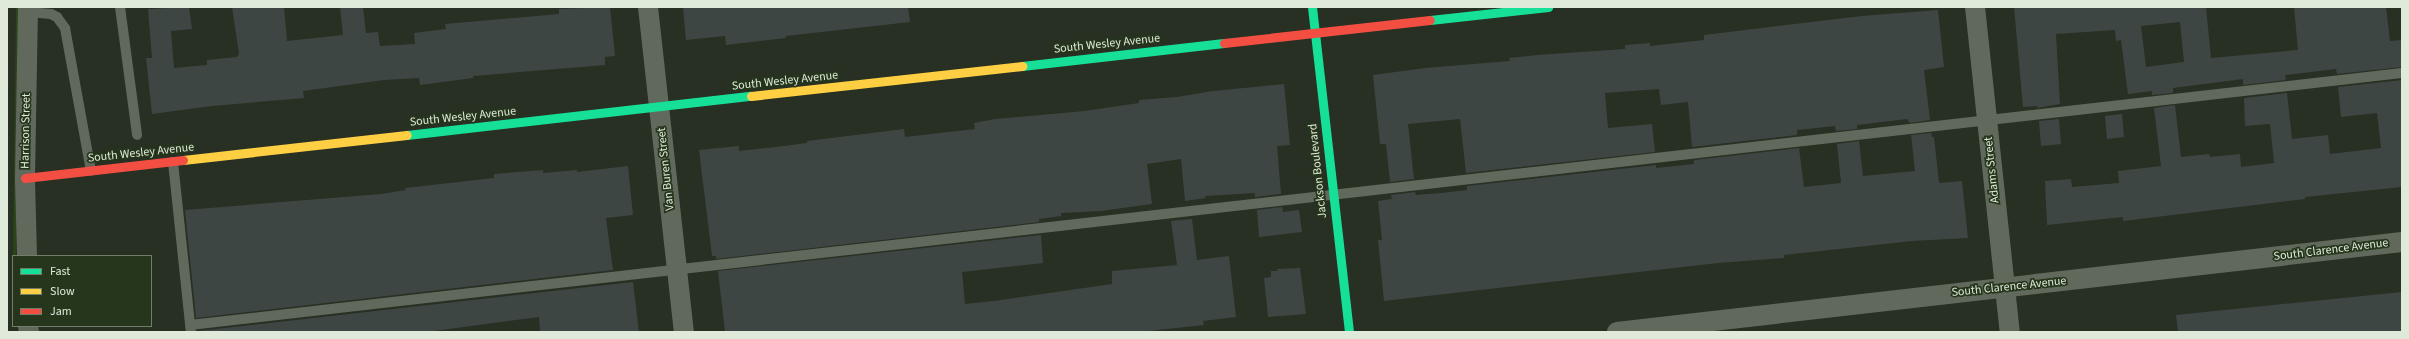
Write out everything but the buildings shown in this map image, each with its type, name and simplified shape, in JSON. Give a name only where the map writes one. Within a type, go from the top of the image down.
[{"type":"street","name":"Van Buren Street","points":[[648,7],[684,332]]},
{"type":"street","name":"Jackson Boulevard","points":[[1312,7],[1349,332]]},
{"type":"street","name":"South Wesley Avenue","points":[[25,178],[1548,7]]},
{"type":"street","name":"Adams Street","points":[[1975,7],[2010,332]]},
{"type":"street","name":"Harrison Street","points":[[26,255],[25,178],[28,10]]},
{"type":"street","name":"South Clarence Avenue","points":[[1617,332],[2402,242]]},
{"type":"lane","points":[[120,7],[136,135]]},
{"type":"lane","points":[[28,10],[51,14],[57,17],[65,28],[91,171]]},
{"type":"lane","points":[[173,162],[191,329],[677,270],[2402,73]]},
{"type":"green space","points":[[16,7],[19,7],[16,255],[13,255]]},
{"type":"traffic: fast","points":[[1312,7],[1349,332]]},
{"type":"traffic: fast","points":[[1430,20],[1548,7]]},
{"type":"traffic: fast","points":[[1022,66],[1224,43]]},
{"type":"traffic: fast","points":[[407,135],[751,96]]},
{"type":"traffic: slow","points":[[751,96],[1022,66]]},
{"type":"traffic: slow","points":[[183,160],[407,135]]},
{"type":"traffic: jam","points":[[1224,43],[1430,20]]},
{"type":"traffic: jam","points":[[25,178],[183,160]]}]
